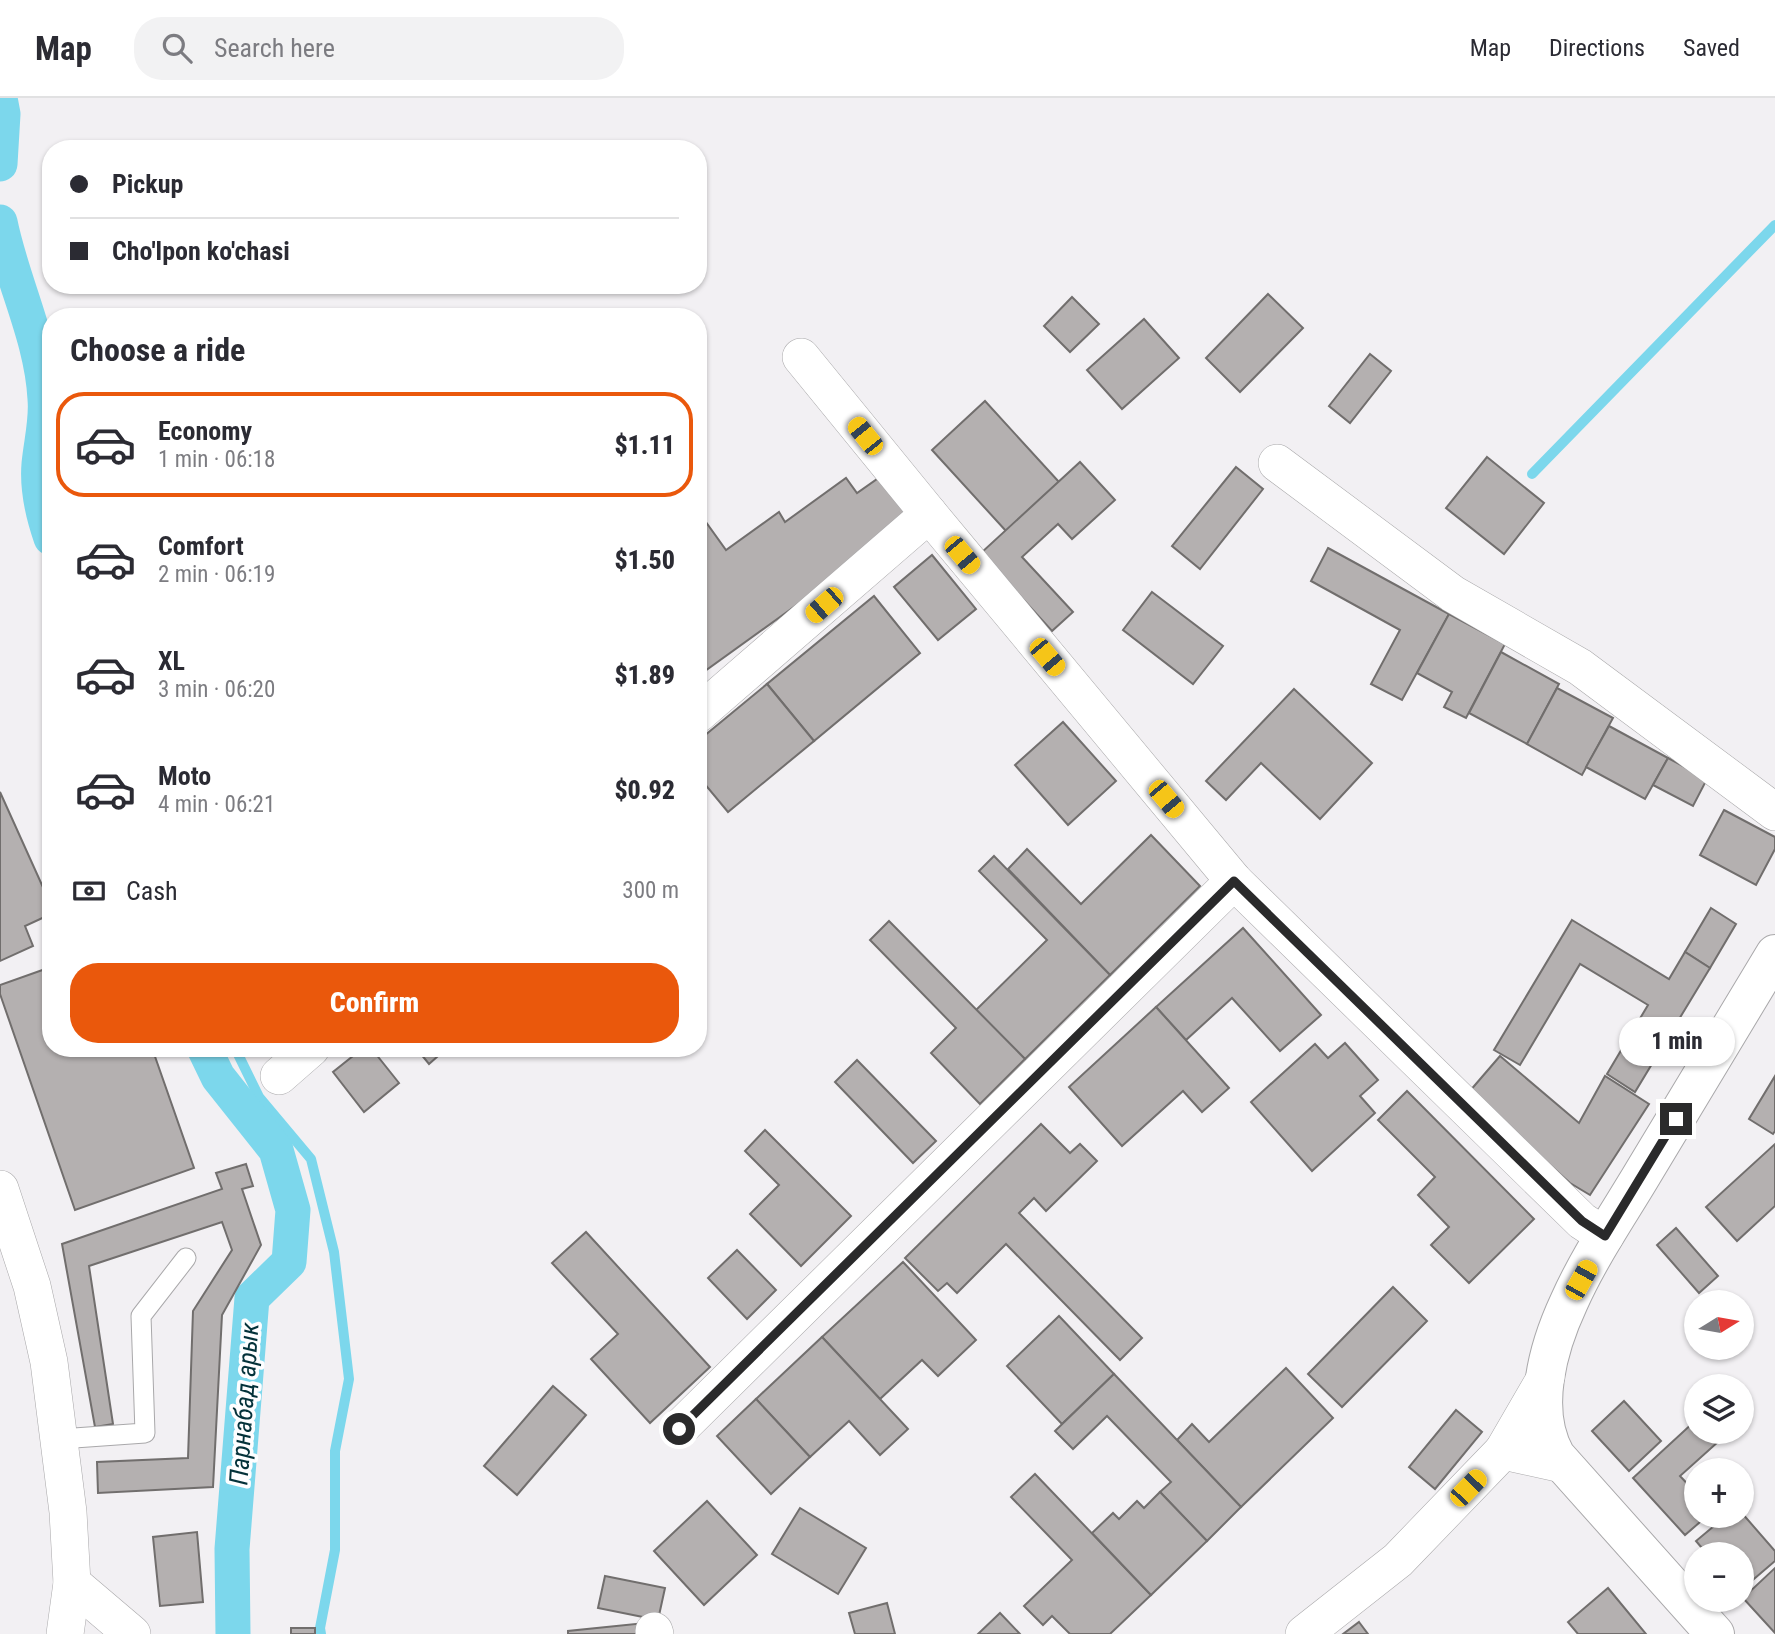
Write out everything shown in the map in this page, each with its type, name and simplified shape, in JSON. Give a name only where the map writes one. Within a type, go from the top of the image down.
[{"type":"main road","points":[[1715,1634],[1562,1464],[1550,1447],[1544,1425],[1543,1401],[1546,1377],[1569,1301],[1605,1236],[1775,954]]},
{"type":"street","points":[[801,357],[1234,881],[1582,1221],[1605,1236]]},
{"type":"street","points":[[1276,463],[1453,594],[1580,667],[1775,812]]},
{"type":"street","points":[[707,706],[929,514]]},
{"type":"street","points":[[679,1429],[1234,881]]},
{"type":"street","points":[[279,1076],[301,1057]]},
{"type":"street","points":[[0,1189],[32,1286],[49,1362],[68,1512],[72,1583],[65,1634]]},
{"type":"street","points":[[1304,1634],[1398,1560],[1503,1451],[1546,1377]]},
{"type":"street","points":[[1503,1451],[1562,1464]]},
{"type":"street","points":[[72,1583],[132,1634]]},
{"type":"lane","points":[[60,1439],[145,1433],[141,1316],[186,1258]]},
{"type":"building","points":[[1268,294],[1303,328],[1240,392],[1206,358]]},
{"type":"building","points":[[1072,297],[1099,324],[1070,352],[1044,326]]},
{"type":"building","points":[[1144,319],[1179,358],[1122,409],[1087,370]]},
{"type":"building","points":[[1370,354],[1391,371],[1350,423],[1329,406]]},
{"type":"building","points":[[985,401],[1059,482],[1006,531],[932,450]]},
{"type":"building","points":[[1487,457],[1544,503],[1504,554],[1446,508]]},
{"type":"building","points":[[1080,462],[1115,500],[1072,539],[1058,524],[1022,557],[1073,612],[1052,631],[981,553]]},
{"type":"building","points":[[1236,467],[1263,489],[1200,569],[1172,546]]},
{"type":"building","points":[[880,477],[912,522],[707,670],[707,524],[726,550],[779,512],[785,522],[846,478],[857,493]]},
{"type":"building","points":[[1328,548],[1449,614],[1402,700],[1371,684],[1400,630],[1311,581]]},
{"type":"building","points":[[932,555],[976,609],[938,640],[894,587]]},
{"type":"building","points":[[1152,592],[1223,646],[1193,684],[1123,630]]},
{"type":"building","points":[[874,596],[920,653],[814,741],[767,684]]},
{"type":"building","points":[[1449,614],[1505,644],[1466,718],[1444,707],[1452,692],[1417,673]]},
{"type":"building","points":[[1501,652],[1559,684],[1527,744],[1469,713]]},
{"type":"building","points":[[767,684],[814,741],[728,812],[707,787],[707,734]]},
{"type":"building","points":[[1557,688],[1613,718],[1582,775],[1527,744]]},
{"type":"building","points":[[1294,689],[1372,763],[1320,819],[1261,763],[1226,800],[1206,781]]},
{"type":"building","points":[[1063,722],[1116,781],[1068,825],[1015,765]]},
{"type":"building","points":[[1609,726],[1668,758],[1645,799],[1586,767]]},
{"type":"building","points":[[1668,758],[1707,779],[1693,806],[1653,785]]},
{"type":"building","points":[[0,792],[42,885],[42,918],[25,926],[33,946],[0,961]]},
{"type":"building","points":[[1724,810],[1775,837],[1775,849],[1756,885],[1700,855]]},
{"type":"building","points":[[1151,835],[1200,886],[1110,975],[1008,869],[1027,849],[1081,904]]},
{"type":"building","points":[[994,856],[1110,975],[1025,1059],[976,1010],[1047,940],[979,871]]},
{"type":"building","points":[[1711,908],[1736,924],[1710,968],[1685,952]]},
{"type":"building","points":[[1572,920],[1669,979],[1685,952],[1710,968],[1635,1092],[1607,1074],[1648,1005],[1580,964],[1520,1065],[1494,1050]]},
{"type":"building","points":[[889,921],[1025,1059],[980,1104],[931,1053],[956,1028],[870,940]]},
{"type":"building","points":[[1243,928],[1321,1015],[1280,1051],[1232,998],[1186,1040],[1156,1007]]},
{"type":"building","points":[[42,970],[42,1057],[155,1057],[194,1168],[75,1210],[0,994],[0,985]]},
{"type":"building","points":[[1156,1007],[1229,1088],[1202,1112],[1183,1091],[1122,1146],[1069,1087]]},
{"type":"building","points":[[1345,1043],[1378,1080],[1360,1096],[1375,1113],[1312,1171],[1251,1102],[1315,1044],[1328,1058]]},
{"type":"building","points":[[1500,1056],[1579,1123],[1605,1076],[1649,1104],[1590,1195],[1570,1183],[1469,1092]]},
{"type":"building","points":[[352,1057],[378,1057],[399,1083],[364,1112],[333,1072]]},
{"type":"building","points":[[423,1057],[437,1057],[429,1064]]},
{"type":"building","points":[[857,1060],[936,1141],[913,1163],[835,1082]]},
{"type":"building","points":[[1775,1076],[1775,1131],[1773,1134],[1749,1119]]},
{"type":"building","points":[[1407,1091],[1534,1219],[1469,1283],[1431,1245],[1449,1227],[1418,1195],[1435,1177],[1378,1120]]},
{"type":"building","points":[[1041,1124],[1070,1153],[1080,1144],[1097,1161],[1046,1211],[1034,1198],[1019,1213],[1142,1338],[1120,1360],[1006,1244],[957,1293],[947,1283],[938,1291],[905,1258]]},
{"type":"building","points":[[765,1130],[851,1216],[801,1266],[750,1214],[779,1185],[745,1151]]},
{"type":"building","points":[[1775,1144],[1775,1206],[1737,1241],[1706,1207]]},
{"type":"building","points":[[246,1164],[253,1186],[242,1189],[261,1245],[222,1315],[213,1487],[98,1493],[97,1462],[188,1458],[193,1311],[232,1250],[222,1222],[89,1266],[113,1424],[95,1427],[62,1244],[222,1189],[216,1173]]},
{"type":"building","points":[[1676,1228],[1718,1276],[1702,1290],[1696,1290],[1657,1245]]},
{"type":"building","points":[[586,1232],[710,1367],[650,1423],[591,1359],[618,1334],[552,1263]]},
{"type":"building","points":[[737,1250],[776,1290],[747,1319],[708,1278]]},
{"type":"building","points":[[903,1262],[976,1340],[938,1376],[922,1360],[880,1399],[822,1337]]},
{"type":"building","points":[[1393,1287],[1427,1321],[1342,1407],[1308,1374]]},
{"type":"building","points":[[1059,1316],[1114,1374],[1062,1424],[1007,1366]]},
{"type":"building","points":[[822,1337],[908,1429],[880,1455],[849,1421],[810,1457],[756,1399]]},
{"type":"building","points":[[1286,1368],[1333,1418],[1241,1507],[1177,1440],[1192,1424],[1209,1442]]},
{"type":"building","points":[[1114,1374],[1241,1507],[1207,1541],[1160,1492],[1171,1482],[1107,1416],[1073,1449],[1055,1431]]},
{"type":"building","points":[[553,1386],[586,1415],[517,1495],[484,1466]]},
{"type":"building","points":[[756,1399],[810,1457],[771,1494],[717,1436]]},
{"type":"building","points":[[1624,1401],[1661,1441],[1629,1471],[1592,1431]]},
{"type":"building","points":[[1456,1410],[1482,1432],[1435,1489],[1409,1467]]},
{"type":"building","points":[[1684,1431],[1684,1444],[1716,1444],[1700,1458],[1684,1458],[1684,1472],[1680,1476],[1684,1480],[1684,1528],[1693,1528],[1685,1535],[1633,1478]]},
{"type":"building","points":[[1035,1474],[1151,1595],[1110,1634],[1070,1634],[1052,1616],[1043,1625],[1024,1606],[1072,1560],[1011,1497]]},
{"type":"building","points":[[1160,1492],[1207,1541],[1151,1595],[1092,1533],[1113,1513],[1119,1519],[1137,1501],[1144,1508]]},
{"type":"building","points":[[707,1501],[757,1555],[704,1605],[654,1551]]},
{"type":"building","points":[[800,1508],[866,1548],[838,1594],[772,1554]]},
{"type":"building","points":[[1754,1527],[1775,1551],[1775,1561],[1754,1579],[1754,1542],[1696,1541],[1712,1528]]},
{"type":"building","points":[[197,1532],[203,1602],[160,1606],[153,1537]]},
{"type":"building","points":[[1775,1568],[1775,1633],[1754,1610],[1754,1588]]},
{"type":"building","points":[[605,1576],[665,1588],[658,1620],[598,1608]]},
{"type":"building","points":[[1608,1588],[1646,1634],[1578,1634],[1568,1622]]},
{"type":"building","points":[[887,1603],[895,1634],[855,1634],[849,1613]]},
{"type":"building","points":[[1000,1613],[1020,1634],[978,1634]]},
{"type":"building","points":[[1359,1622],[1368,1634],[1343,1634]]},
{"type":"building","points":[[645,1623],[646,1634],[568,1634],[568,1631]]},
{"type":"building","points":[[291,1628],[315,1628],[315,1634],[291,1634]]},
{"type":"waterway","name":"Парнабад арык","points":[[0,98],[3,114],[0,164]]},
{"type":"waterway","name":"Парнабад арык","points":[[0,222],[42,372]]},
{"type":"waterway","points":[[1532,474],[1775,225]]},
{"type":"waterway","name":"Парнабад арык","points":[[42,440],[39,464],[42,504]]},
{"type":"waterway","name":"Парнабад арык","points":[[208,1057],[218,1077],[276,1150],[293,1210],[289,1262],[252,1298],[232,1549],[233,1634]]},
{"type":"waterway","points":[[239,1057],[259,1097],[311,1159],[334,1252],[349,1379],[335,1451],[335,1550],[321,1634]]},
{"type":"route","points":[[679,1429],[1234,881],[1582,1221],[1605,1236],[1676,1119]]}]
